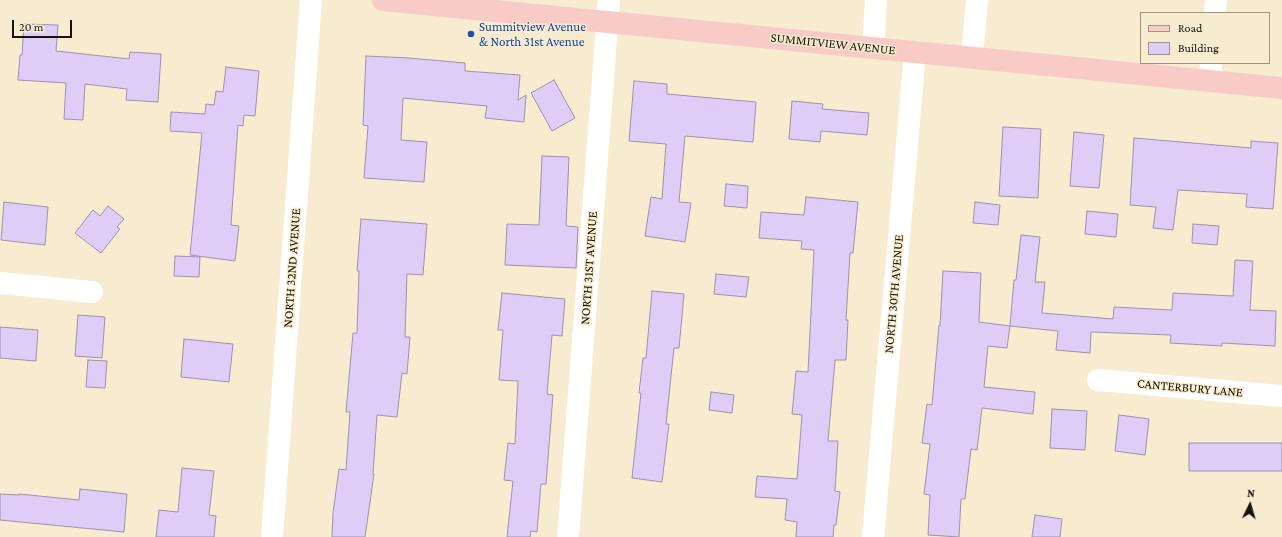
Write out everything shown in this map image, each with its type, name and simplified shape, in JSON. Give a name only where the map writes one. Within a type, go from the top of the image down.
[{"type":"main road","name":"SUMMITVIEW AVENUE","points":[[383,0],[972,57],[1211,72],[1282,88]]},
{"type":"street","name":"NORTH 32ND AVENUE","points":[[272,537],[312,0]]},
{"type":"street","name":"NORTH 31ST AVENUE","points":[[568,537],[610,0]]},
{"type":"street","points":[[873,48],[876,0]]},
{"type":"street","points":[[972,57],[977,0]]},
{"type":"street","points":[[1215,12],[1216,0]]},
{"type":"street","name":"NORTH 30TH AVENUE","points":[[873,537],[915,52]]},
{"type":"street","points":[[0,283],[92,292]]},
{"type":"street","name":"CANTERBURY LANE","points":[[1098,380],[1282,396]]},
{"type":"building","points":[[24,24],[58,25],[56,51],[129,59],[130,52],[161,54],[158,102],[126,100],[127,89],[85,84],[83,120],[64,119],[66,83],[18,80],[20,55],[22,55]]},
{"type":"building","points":[[366,56],[465,63],[465,71],[520,75],[518,100],[526,95],[524,122],[485,118],[487,106],[403,98],[401,140],[427,142],[424,182],[364,178],[368,126],[363,125]]},
{"type":"building","points":[[226,67],[259,71],[255,116],[244,115],[243,126],[238,125],[231,225],[239,226],[235,261],[190,255],[202,133],[170,131],[171,112],[205,114],[206,104],[214,105],[216,91],[223,92]]},
{"type":"building","points":[[554,80],[575,118],[552,131],[531,93]]},
{"type":"building","points":[[634,81],[667,84],[667,94],[756,102],[753,142],[685,136],[679,202],[691,203],[685,242],[645,236],[651,197],[662,199],[666,144],[629,141]]},
{"type":"building","points":[[792,101],[823,104],[822,109],[869,113],[867,135],[821,131],[820,142],[789,139]]},
{"type":"building","points":[[1003,127],[1041,129],[1038,198],[999,196]]},
{"type":"building","points":[[1074,132],[1104,135],[1099,188],[1070,186]]},
{"type":"building","points":[[1134,138],[1251,148],[1251,141],[1278,143],[1273,209],[1246,207],[1247,194],[1178,190],[1173,230],[1153,228],[1156,207],[1130,205]]},
{"type":"building","points":[[542,156],[569,157],[566,226],[578,227],[576,268],[505,265],[507,224],[539,225]]},
{"type":"building","points":[[726,184],[748,186],[747,208],[724,206]]},
{"type":"building","points":[[806,197],[858,202],[853,253],[850,253],[846,320],[848,320],[846,360],[835,360],[828,441],[838,441],[835,491],[840,492],[833,537],[796,537],[797,522],[785,520],[787,499],[755,497],[757,476],[797,479],[802,415],[792,414],[796,371],[808,372],[814,250],[801,249],[802,241],[759,238],[761,212],[804,215]]},
{"type":"building","points":[[4,202],[48,207],[45,245],[1,240]]},
{"type":"building","points":[[975,202],[1000,205],[998,225],[973,223]]},
{"type":"building","points":[[108,206],[124,219],[117,227],[120,229],[101,253],[75,233],[93,210],[100,216]]},
{"type":"building","points":[[1087,211],[1118,214],[1116,237],[1085,234]]},
{"type":"building","points":[[361,219],[427,224],[423,275],[407,274],[405,337],[410,337],[407,374],[402,373],[397,417],[377,415],[374,474],[365,537],[332,537],[333,513],[339,469],[346,470],[350,412],[346,412],[353,333],[357,333],[359,271],[357,271]]},
{"type":"building","points":[[1193,224],[1219,226],[1217,245],[1192,243]]},
{"type":"building","points":[[1021,235],[1040,237],[1035,282],[1045,282],[1042,313],[1113,319],[1114,307],[1172,310],[1173,293],[1233,296],[1235,260],[1253,261],[1250,310],[1276,311],[1275,346],[1222,343],[1222,346],[1170,343],[1171,335],[1091,332],[1090,353],[1056,350],[1058,331],[1010,326],[1014,280],[1016,280]]},
{"type":"building","points":[[175,256],[200,257],[199,277],[174,276]]},
{"type":"building","points":[[943,271],[981,273],[979,322],[1010,326],[1007,348],[988,346],[984,387],[1035,392],[1033,414],[982,408],[977,450],[971,449],[965,499],[961,499],[959,537],[928,535],[930,495],[924,494],[930,444],[922,443],[927,404],[932,405],[939,325],[940,326]]},
{"type":"building","points":[[716,274],[749,277],[746,297],[714,294]]},
{"type":"building","points":[[652,291],[684,294],[679,348],[674,348],[666,424],[669,424],[662,482],[632,478],[641,393],[639,393],[643,358],[646,358]]},
{"type":"building","points":[[502,293],[565,299],[562,336],[552,335],[547,394],[553,395],[546,484],[541,484],[537,532],[531,531],[530,537],[507,537],[513,481],[504,480],[508,443],[515,444],[518,381],[499,380],[503,330],[498,330]]},
{"type":"building","points":[[78,315],[105,317],[102,358],[75,356]]},
{"type":"building","points":[[0,327],[38,330],[36,361],[0,358]]},
{"type":"building","points":[[184,339],[233,344],[229,382],[181,377]]},
{"type":"building","points":[[88,360],[107,361],[105,388],[86,387]]},
{"type":"building","points":[[711,392],[734,395],[732,413],[709,410]]},
{"type":"building","points":[[1052,409],[1087,411],[1085,450],[1050,448]]},
{"type":"building","points":[[1119,415],[1149,419],[1145,455],[1115,451]]},
{"type":"building","points":[[1189,443],[1282,443],[1282,471],[1189,471]]},
{"type":"building","points":[[182,468],[214,471],[209,515],[216,516],[214,537],[156,537],[159,510],[178,512]]},
{"type":"building","points":[[80,489],[127,494],[124,532],[0,520],[0,494],[19,494],[79,500]]},
{"type":"building","points":[[1035,515],[1062,519],[1060,537],[1032,537]]},
{"type":"place","name":"Summitview Avenue & North 31st Avenue","points":[[471,34]]}]
